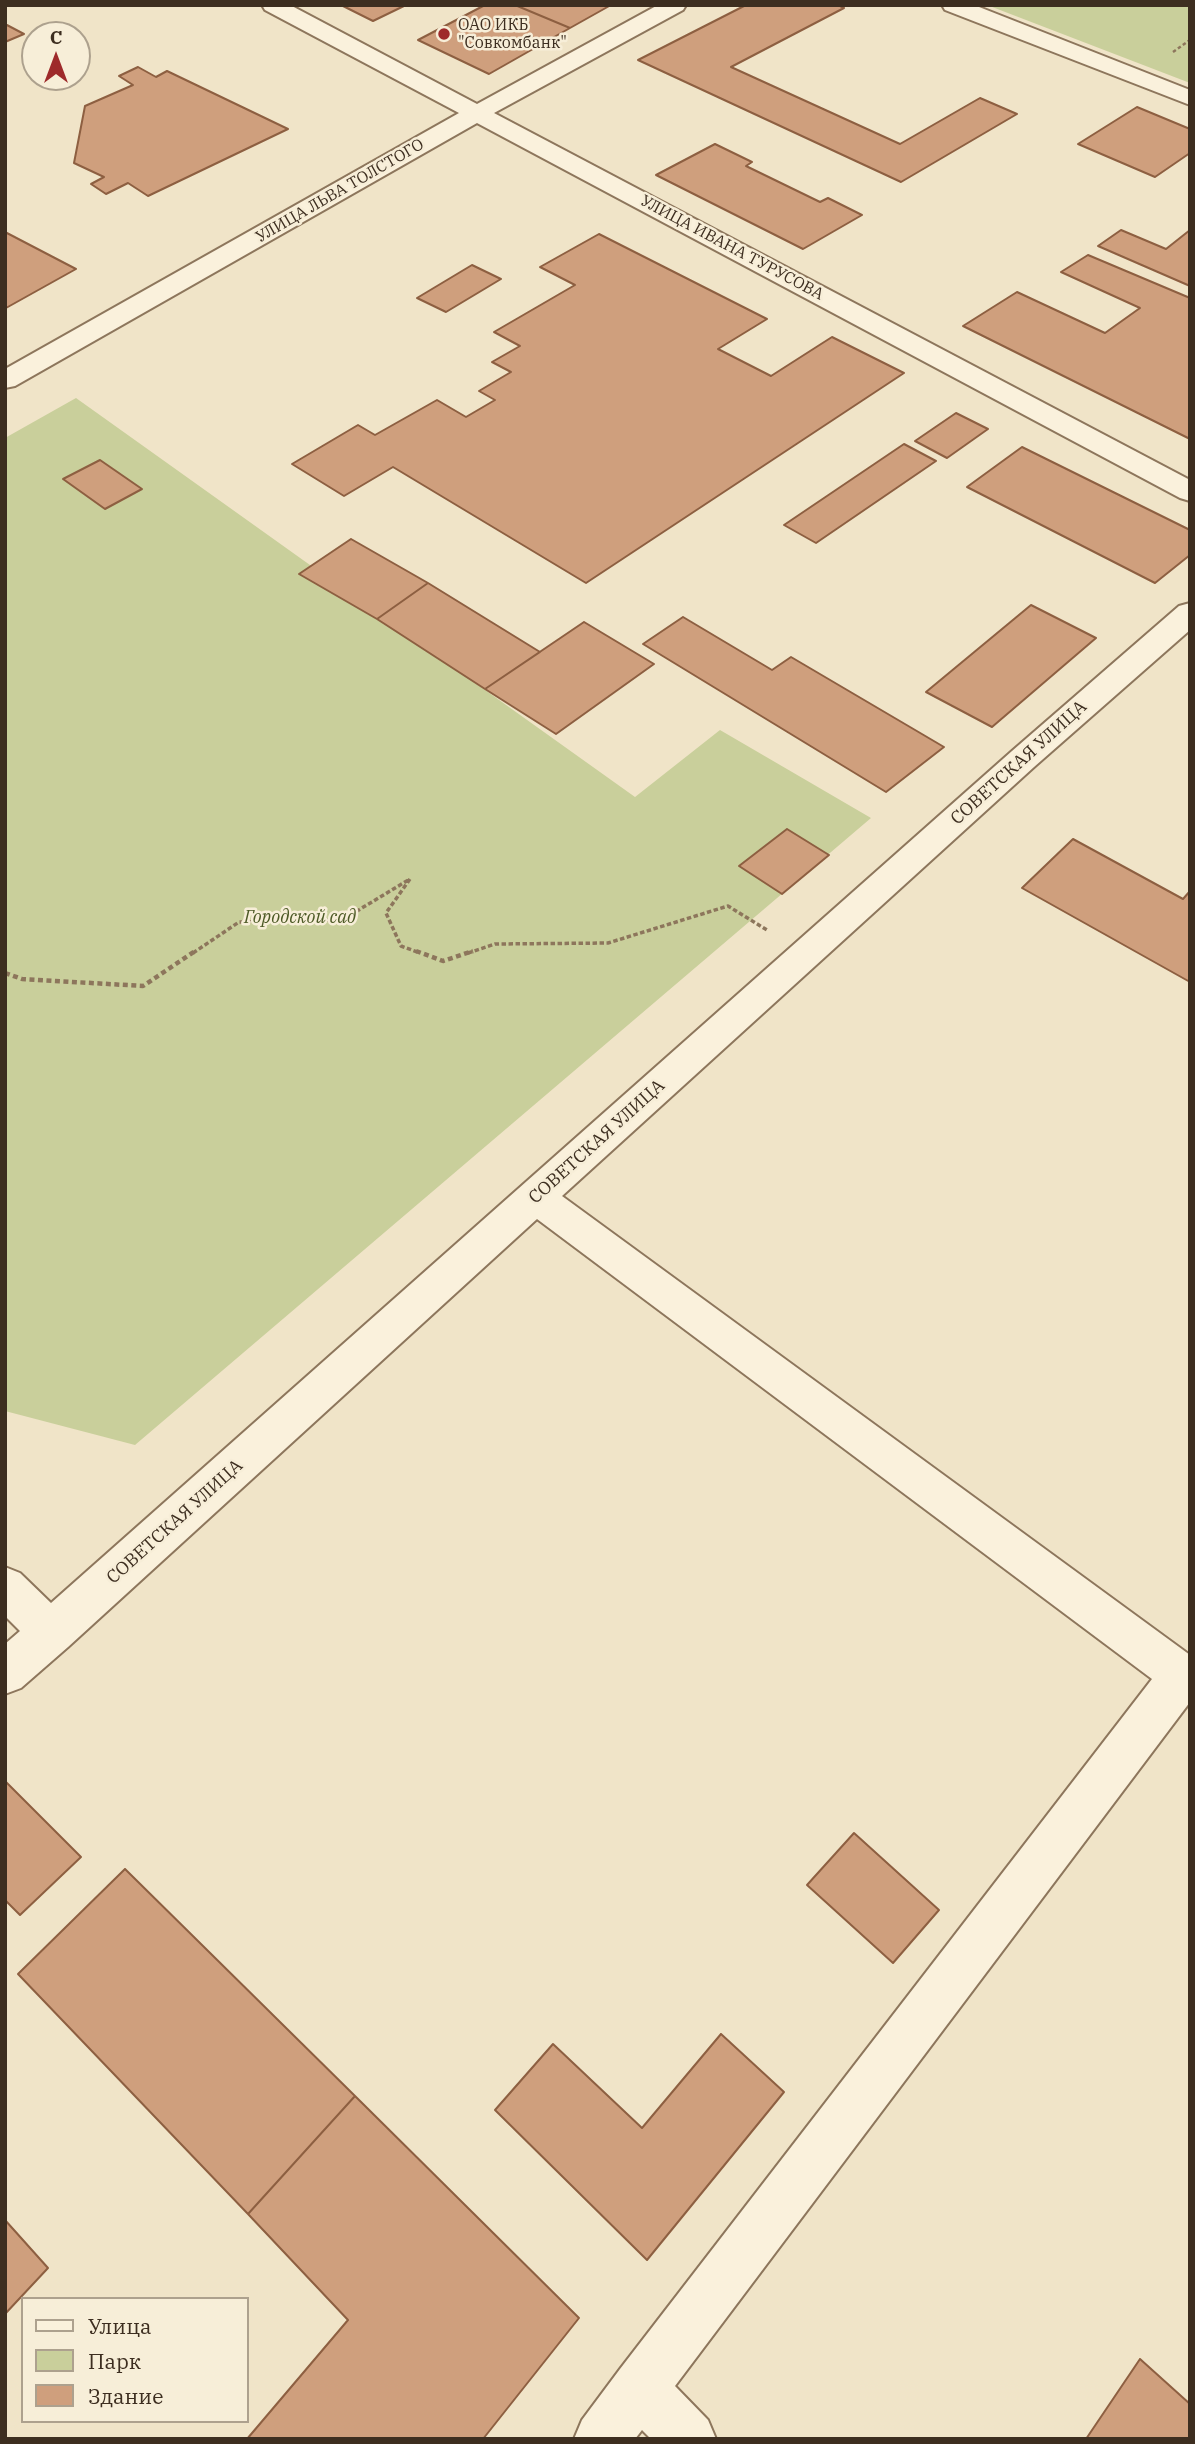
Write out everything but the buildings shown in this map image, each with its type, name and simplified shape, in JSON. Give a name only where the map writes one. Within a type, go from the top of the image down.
[{"type":"street","name":"УЛИЦА ИВАНА ТУРУСОВА","points":[[273,5],[1190,492]]},
{"type":"street","name":"УЛИЦА ЛЬВА ТОЛСТОГО","points":[[5,380],[477,113],[675,5]]},
{"type":"street","points":[[953,5],[1190,98]]},
{"type":"street","name":"СОВЕТСКАЯ УЛИЦА","points":[[5,1673],[1023,759],[1190,613]]},
{"type":"street","points":[[536,1197],[1186,1678],[601,2439]]},
{"type":"street","points":[[5,1587],[52,1633]]},
{"type":"street","points":[[639,2388],[689,2439]]},
{"type":"path","points":[[5,973],[22,979],[143,986],[239,922],[342,920],[410,879],[386,913],[401,946],[443,961],[495,944],[608,943],[728,906],[806,954]]},
{"type":"green space","points":[[987,5],[1190,5],[1190,83]]},
{"type":"green space","name":"Городской сад","points":[[76,398],[635,797],[720,730],[871,818],[135,1445],[5,1411],[5,438]]},
{"type":"place","name":"ОАО ИКБ \"Совкомбанк\"","points":[[444,34]]}]
